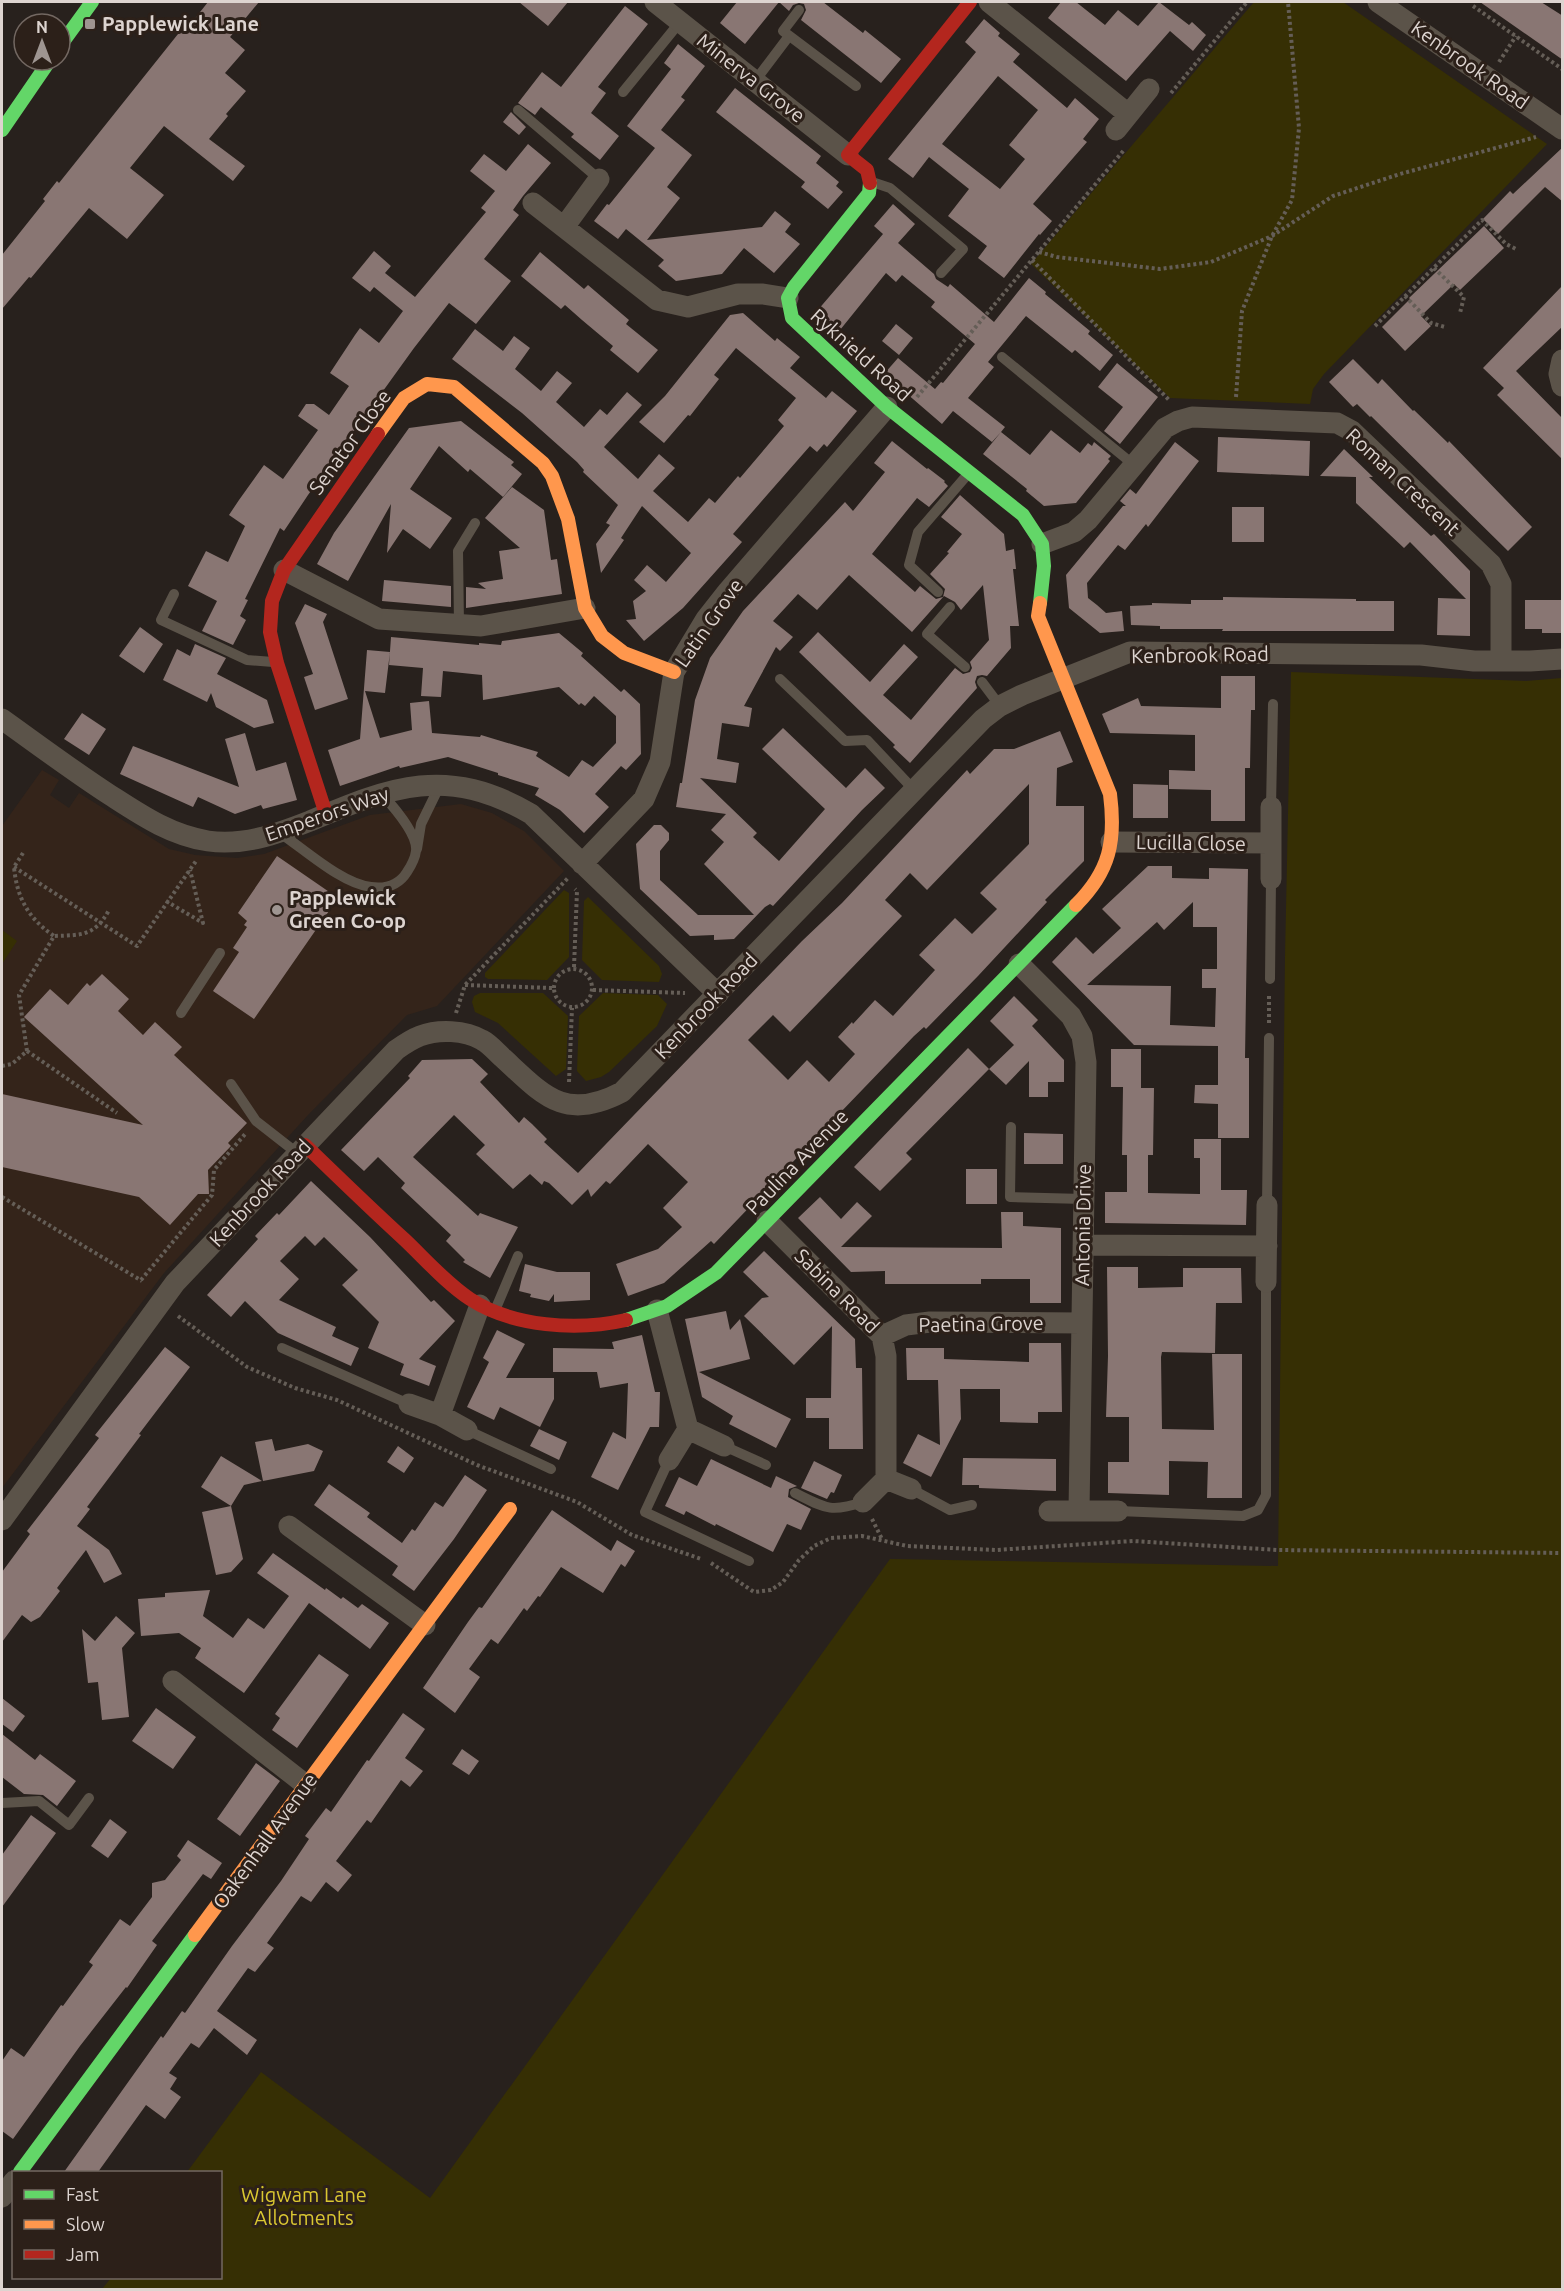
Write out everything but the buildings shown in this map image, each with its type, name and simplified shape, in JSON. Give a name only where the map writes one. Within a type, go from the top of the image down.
[{"type":"street","points":[[72,30],[92,2]]},
{"type":"street","name":"Minerva Grove","points":[[655,2],[848,155]]},
{"type":"street","points":[[872,182],[868,170],[848,155],[970,2]]},
{"type":"street","points":[[989,2],[1125,128],[1158,93]]},
{"type":"street","name":"Kenbrook Road","points":[[1378,2],[1563,129]]},
{"type":"street","points":[[2,130],[42,72]]},
{"type":"street","points":[[564,227],[599,179]]},
{"type":"street","name":"Ryknield Road","points":[[872,182],[869,193],[794,287],[788,298],[792,318],[893,412],[1023,515],[1042,544]]},
{"type":"street","points":[[534,203],[657,300],[688,307],[738,294],[763,294],[788,298]]},
{"type":"street","points":[[1563,360],[1559,374],[1563,386]]},
{"type":"street","name":"Senator Close","points":[[326,814],[277,663],[270,632],[272,601],[284,570],[404,398],[427,384],[454,387],[543,463],[552,476],[568,519],[585,608],[602,636],[624,653],[674,672]]},
{"type":"street","name":"Latin Grove","points":[[582,864],[644,799],[660,762],[674,672],[706,619],[728,591],[893,412]]},
{"type":"street","name":"Roman Crescent","points":[[1178,421],[1192,417],[1337,423],[1352,431],[1491,564],[1501,584],[1501,661]]},
{"type":"street","points":[[1062,679],[1038,616],[1044,566],[1042,544],[1074,532],[1088,520],[1165,428],[1178,421]]},
{"type":"street","points":[[284,570],[379,619],[481,626],[585,608]]},
{"type":"street","name":"Kenbrook Road","points":[[2,1520],[175,1283],[396,1050],[420,1036],[450,1030],[482,1040],[542,1095],[555,1101],[586,1105],[605,1101],[622,1092],[983,719],[1000,706],[1130,652],[1421,655],[1474,661],[1563,659]]},
{"type":"street","name":"Paulina Avenue","points":[[301,1149],[446,1279],[487,1308],[548,1325],[582,1326],[616,1322],[657,1311],[678,1300],[716,1273],[1084,897],[1104,869],[1111,842],[1113,818],[1110,794],[1062,679]]},
{"type":"street","name":"Emperors Way","points":[[2,718],[77,773],[154,823],[186,836],[231,842],[280,833],[381,792],[424,784],[474,789],[509,802],[531,814],[718,994]]},
{"type":"street","name":"Lucilla Close","points":[[1271,807],[1271,879]]},
{"type":"street","name":"Lucilla Close","points":[[1111,842],[1271,843]]},
{"type":"street","name":"Antonia Drive","points":[[1019,964],[1071,1016],[1082,1036],[1086,1062],[1079,1511]]},
{"type":"street","points":[[1266,1282],[1267,1205]]},
{"type":"street","name":"Sabina Road","points":[[766,1221],[882,1336],[886,1356],[886,1479]]},
{"type":"street","points":[[1083,1245],[1267,1246]]},
{"type":"street","points":[[440,1415],[487,1308]]},
{"type":"street","points":[[657,1311],[688,1429],[669,1460]]},
{"type":"street","name":"Paetina Grove","points":[[882,1336],[906,1325],[930,1322],[1082,1323]]},
{"type":"street","points":[[409,1404],[440,1415],[467,1430]]},
{"type":"street","points":[[688,1429],[724,1446]]},
{"type":"street","points":[[863,1502],[886,1479],[911,1489]]},
{"type":"street","name":"Oakenhall Avenue","points":[[21,2171],[510,1509]]},
{"type":"street","points":[[1049,1511],[1118,1511]]},
{"type":"street","points":[[289,1526],[425,1625]]},
{"type":"street","points":[[173,1681],[306,1785]]},
{"type":"street","points":[[2,2197],[12,2184]]},
{"type":"lane","points":[[799,10],[783,31],[856,86]]},
{"type":"lane","points":[[623,92],[680,21]]},
{"type":"lane","points":[[755,81],[789,36]]},
{"type":"lane","points":[[518,110],[599,179]]},
{"type":"lane","points":[[872,182],[890,188],[963,249],[941,273]]},
{"type":"lane","points":[[1002,357],[1134,465]]},
{"type":"lane","points":[[938,591],[909,565],[918,532],[969,472]]},
{"type":"lane","points":[[459,625],[458,551],[476,524]]},
{"type":"lane","points":[[174,594],[161,620],[247,660],[277,663]]},
{"type":"lane","points":[[950,607],[927,633],[965,667]]},
{"type":"lane","points":[[780,679],[845,741],[867,741],[915,790]]},
{"type":"lane","points":[[982,682],[1000,706]]},
{"type":"lane","points":[[1271,807],[1273,704]]},
{"type":"lane","points":[[280,833],[346,879],[370,887],[392,886],[403,878],[413,862],[421,824],[440,785]]},
{"type":"lane","points":[[381,792],[402,817],[417,849]]},
{"type":"lane","points":[[1270,979],[1271,879]]},
{"type":"lane","points":[[180,1012],[220,952]]},
{"type":"lane","points":[[1267,1205],[1269,1038]]},
{"type":"lane","points":[[231,1084],[256,1121],[301,1149]]},
{"type":"lane","points":[[1011,1127],[1010,1197],[1084,1199]]},
{"type":"lane","points":[[487,1308],[518,1256]]},
{"type":"lane","points":[[1118,1511],[1243,1516],[1258,1510],[1266,1495],[1266,1282]]},
{"type":"lane","points":[[282,1348],[409,1404]]},
{"type":"lane","points":[[467,1430],[550,1469]]},
{"type":"lane","points":[[724,1446],[766,1465]]},
{"type":"lane","points":[[669,1460],[645,1512],[749,1561]]},
{"type":"lane","points":[[911,1489],[950,1510],[972,1504]]},
{"type":"lane","points":[[795,1493],[825,1508],[843,1508],[863,1502]]},
{"type":"lane","points":[[2,1803],[39,1801],[69,1826],[89,1798]]},
{"type":"path","points":[[1158,93],[1247,2]]},
{"type":"path","points":[[1235,419],[1242,311],[1272,236],[1292,200],[1299,128],[1288,2]]},
{"type":"path","points":[[1473,6],[1563,69]]},
{"type":"path","points":[[1506,51],[1516,36]]},
{"type":"path","points":[[893,412],[1039,252],[1125,128]]},
{"type":"path","points":[[1039,252],[1057,257],[1160,269],[1211,262],[1272,236],[1333,196],[1400,174],[1538,136]]},
{"type":"path","points":[[1375,326],[1482,220],[1506,244],[1518,250]]},
{"type":"path","points":[[1032,260],[1170,400],[1178,421]]},
{"type":"path","points":[[1434,268],[1464,297],[1460,313]]},
{"type":"path","points":[[1406,296],[1431,323],[1445,327]]},
{"type":"path","points":[[24,853],[14,867],[15,883],[26,908],[37,925],[54,936],[82,935],[102,924],[109,910]]},
{"type":"path","points":[[450,1030],[465,985],[582,864]]},
{"type":"path","points":[[14,867],[137,946],[166,901],[191,868],[203,923],[166,901]]},
{"type":"path","points":[[565,881],[578,891],[574,967]]},
{"type":"path","points":[[54,936],[19,995],[27,1052],[117,1113]]},
{"type":"path","points":[[574,967],[588,974],[593,990],[586,1003],[572,1008],[558,1002],[552,988],[558,973],[574,967]]},
{"type":"path","points":[[1269,1038],[1270,979]]},
{"type":"path","points":[[465,985],[552,988]]},
{"type":"path","points":[[593,990],[718,994]]},
{"type":"path","points":[[568,1103],[572,1008]]},
{"type":"path","points":[[2,1066],[12,1064],[27,1052]]},
{"type":"path","points":[[141,1280],[212,1195],[214,1170],[256,1121]]},
{"type":"path","points":[[2,1197],[141,1280],[146,1286]]},
{"type":"path","points":[[161,1303],[247,1367],[295,1388],[337,1400],[477,1465],[577,1502],[632,1535],[708,1562],[754,1592],[771,1590],[783,1582],[799,1560],[814,1546],[831,1538],[862,1536],[907,1546],[996,1550],[1133,1541],[1278,1550],[1563,1553]]},
{"type":"shaded area","points":[[42,770],[59,780],[50,795],[69,808],[79,793],[169,849],[195,855],[237,858],[264,854],[370,815],[461,804],[492,813],[524,831],[564,871],[437,1006],[407,1015],[308,1115],[164,1273],[2,1488],[2,826]]},
{"type":"green space","points":[[1254,2],[1343,2],[1547,144],[1324,374],[1313,389],[1310,404],[1170,398],[1031,264]]},
{"type":"green space","name":"Wigwam Lane Allotments","points":[[1291,672],[1526,681],[1562,678],[1562,2289],[102,2289],[110,2279],[222,2279],[222,2171],[188,2171],[261,2072],[430,2198],[890,1559],[1278,1566],[1285,957]]},
{"type":"green space","points":[[564,890],[569,893],[569,957],[547,980],[488,979],[485,977],[485,973]]},
{"type":"green space","points":[[588,897],[659,966],[662,974],[659,982],[602,980],[582,960],[584,901]]},
{"type":"green space","points":[[2,930],[17,941],[2,964]]},
{"type":"green space","points":[[480,993],[543,993],[568,1016],[566,1069],[556,1076],[498,1023],[475,1012],[472,1002],[474,996]]},
{"type":"green space","points":[[603,993],[658,995],[667,1004],[657,1026],[609,1072],[586,1081],[577,1071],[579,1016]]},
{"type":"traffic: fast","points":[[72,30],[92,2]]},
{"type":"traffic: fast","points":[[2,130],[42,72]]},
{"type":"traffic: fast","points":[[870,183],[869,193],[794,287],[788,298],[792,318],[887,407],[1023,515],[1042,544],[1044,566],[1040,603]]},
{"type":"traffic: fast","points":[[626,1320],[667,1306],[716,1273],[1076,905]]},
{"type":"traffic: fast","points":[[21,2171],[195,1935]]},
{"type":"traffic: slow","points":[[378,434],[404,398],[427,384],[454,387],[543,463],[552,476],[568,519],[585,608],[602,636],[624,653],[674,672]]},
{"type":"traffic: slow","points":[[1040,603],[1038,616],[1110,794],[1112,826],[1108,854],[1096,880],[1076,905]]},
{"type":"traffic: slow","points":[[195,1935],[510,1509]]},
{"type":"traffic: jam","points":[[870,183],[867,170],[848,155],[970,2]]},
{"type":"traffic: jam","points":[[326,814],[277,663],[270,632],[272,601],[284,570],[378,434]]},
{"type":"traffic: jam","points":[[305,1145],[444,1279],[470,1299],[506,1316],[546,1324],[587,1325],[626,1320]]},
{"type":"place","name":"Papplewick Lane","points":[[90,24]]},
{"type":"place","name":"Papplewick Green Co-op","points":[[277,910]]}]
